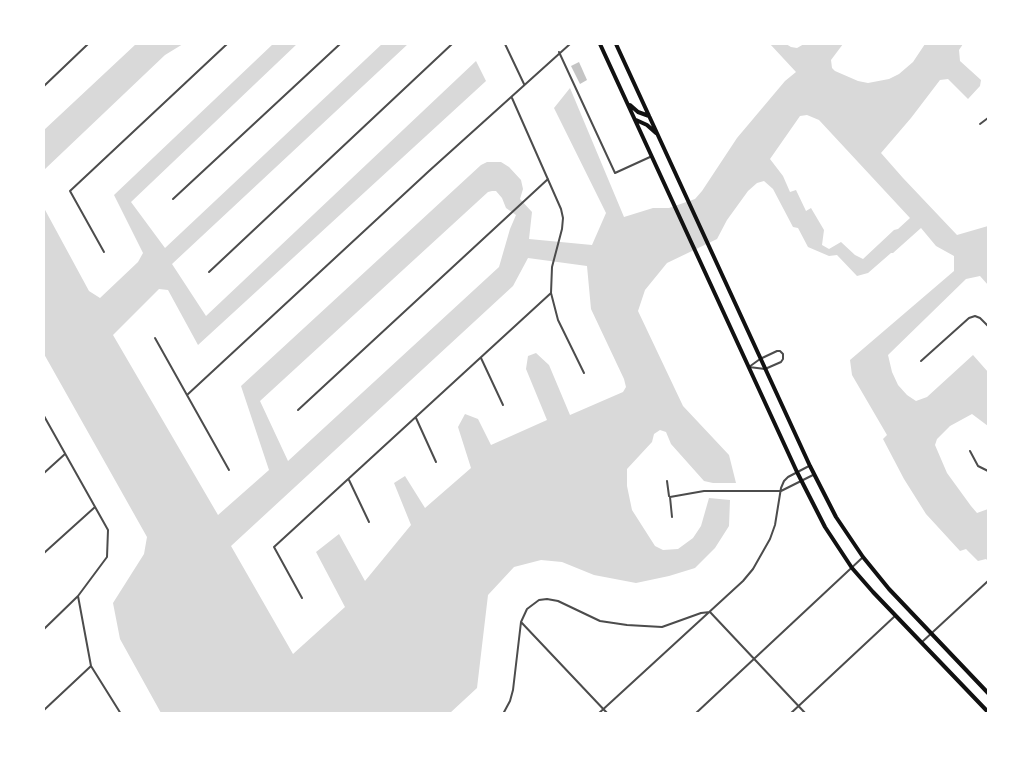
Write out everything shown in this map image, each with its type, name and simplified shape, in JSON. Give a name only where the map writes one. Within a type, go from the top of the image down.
[{"type":"main road","points":[[600,44],[801,481],[825,527],[852,568],[988,712]]},
{"type":"main road","points":[[616,44],[760,359],[836,517],[889,590],[988,693]]},
{"type":"main road","points":[[628,103],[638,112],[649,116]]},
{"type":"main road","points":[[636,120],[646,124],[658,136]]},
{"type":"street","points":[[44,86],[88,44]]},
{"type":"street","points":[[104,252],[70,191],[227,44]]},
{"type":"street","points":[[173,199],[340,44]]},
{"type":"street","points":[[209,272],[452,44]]},
{"type":"street","points":[[505,44],[524,84]]},
{"type":"street","points":[[187,395],[570,44]]},
{"type":"street","points":[[559,52],[615,173],[652,156]]},
{"type":"street","points":[[511,97],[561,209],[563,218],[561,238],[552,267],[551,293],[558,320],[584,373]]},
{"type":"street","points":[[980,124],[988,118]]},
{"type":"street","points":[[298,410],[548,180]]},
{"type":"street","points":[[302,598],[274,548],[551,293]]},
{"type":"street","points":[[921,361],[969,318],[975,316],[981,318],[988,326]]},
{"type":"street","points":[[154,338],[229,470]]},
{"type":"street","points":[[777,351],[783,354],[781,362],[765,369],[749,367],[777,351]]},
{"type":"street","points":[[481,358],[503,405]]},
{"type":"street","points":[[44,417],[108,530],[107,557],[78,596],[44,629]]},
{"type":"street","points":[[416,418],[435,462]]},
{"type":"street","points":[[970,451],[978,466],[988,471]]},
{"type":"street","points":[[44,473],[65,454]]},
{"type":"street","points":[[598,714],[743,581],[762,554],[775,525],[782,484],[785,479],[810,466]]},
{"type":"street","points":[[670,497],[704,491],[781,491],[814,474]]},
{"type":"street","points":[[350,480],[369,522]]},
{"type":"street","points":[[667,481],[672,517]]},
{"type":"street","points":[[44,553],[95,507]]},
{"type":"street","points":[[695,714],[863,557]]},
{"type":"street","points":[[921,643],[988,581]]},
{"type":"street","points":[[78,596],[91,666],[121,714]]},
{"type":"street","points":[[503,714],[513,690],[523,615],[532,604],[539,600],[547,598],[558,601],[600,621],[627,626],[662,627],[710,612]]},
{"type":"street","points":[[710,612],[806,714]]},
{"type":"street","points":[[790,714],[895,616]]},
{"type":"street","points":[[521,622],[608,714]]},
{"type":"street","points":[[44,710],[91,666]]},
{"type":"shaded area","points":[[136,44],[183,44],[165,55],[44,170],[44,130]]},
{"type":"shaded area","points":[[273,44],[297,44],[131,202],[165,248],[382,44],[408,44],[172,264],[206,316],[476,61],[486,81],[198,345],[168,290],[159,289],[113,335],[218,515],[269,470],[241,386],[481,165],[487,162],[501,162],[521,180],[523,189],[520,199],[532,212],[529,239],[592,245],[606,213],[554,108],[570,88],[624,217],[653,208],[669,208],[695,199],[702,191],[737,138],[785,81],[796,72],[770,44],[786,44],[797,48],[804,44],[843,44],[831,60],[832,68],[858,81],[868,83],[889,79],[899,74],[913,62],[925,44],[963,44],[959,50],[960,61],[981,80],[980,86],[968,99],[948,79],[940,80],[881,153],[957,235],[988,226],[988,285],[980,276],[966,279],[888,355],[898,385],[916,401],[927,397],[973,355],[988,372],[988,426],[972,414],[950,426],[937,439],[935,445],[947,473],[971,506],[977,513],[988,509],[988,561],[986,559],[978,561],[966,549],[960,551],[926,514],[883,439],[887,435],[852,375],[850,360],[954,271],[954,256],[936,246],[921,228],[868,273],[857,276],[837,255],[829,256],[808,247],[798,228],[793,227],[773,189],[764,181],[757,183],[748,191],[727,220],[717,239],[667,263],[645,290],[638,311],[683,406],[729,455],[736,483],[704,481],[671,444],[666,432],[660,430],[654,434],[652,442],[627,469],[627,486],[632,510],[655,546],[663,550],[678,549],[693,538],[701,526],[709,498],[730,500],[729,526],[715,548],[695,568],[636,583],[594,575],[562,562],[541,560],[514,567],[488,595],[477,688],[450,713],[161,713],[120,639],[113,603],[144,554],[147,537],[44,354],[44,208],[89,291],[100,298],[138,262],[143,253],[114,195]],"holes":[[[807,115],[819,120],[910,218],[863,259],[841,242],[829,249],[822,245],[824,230],[811,208],[806,211],[796,190],[790,192],[783,176],[770,159],[800,116]],[[496,191],[506,208],[516,215],[499,267],[288,461],[260,401],[488,192]],[[528,258],[587,266],[591,309],[626,387],[623,392],[570,415],[549,365],[536,353],[528,356],[526,369],[547,420],[491,445],[478,419],[465,414],[458,427],[471,468],[425,508],[405,476],[394,483],[411,525],[365,581],[339,534],[316,552],[345,607],[293,654],[231,546],[513,286]]]},
{"type":"building","points":[[579,62],[587,80],[580,84],[571,66]]}]
